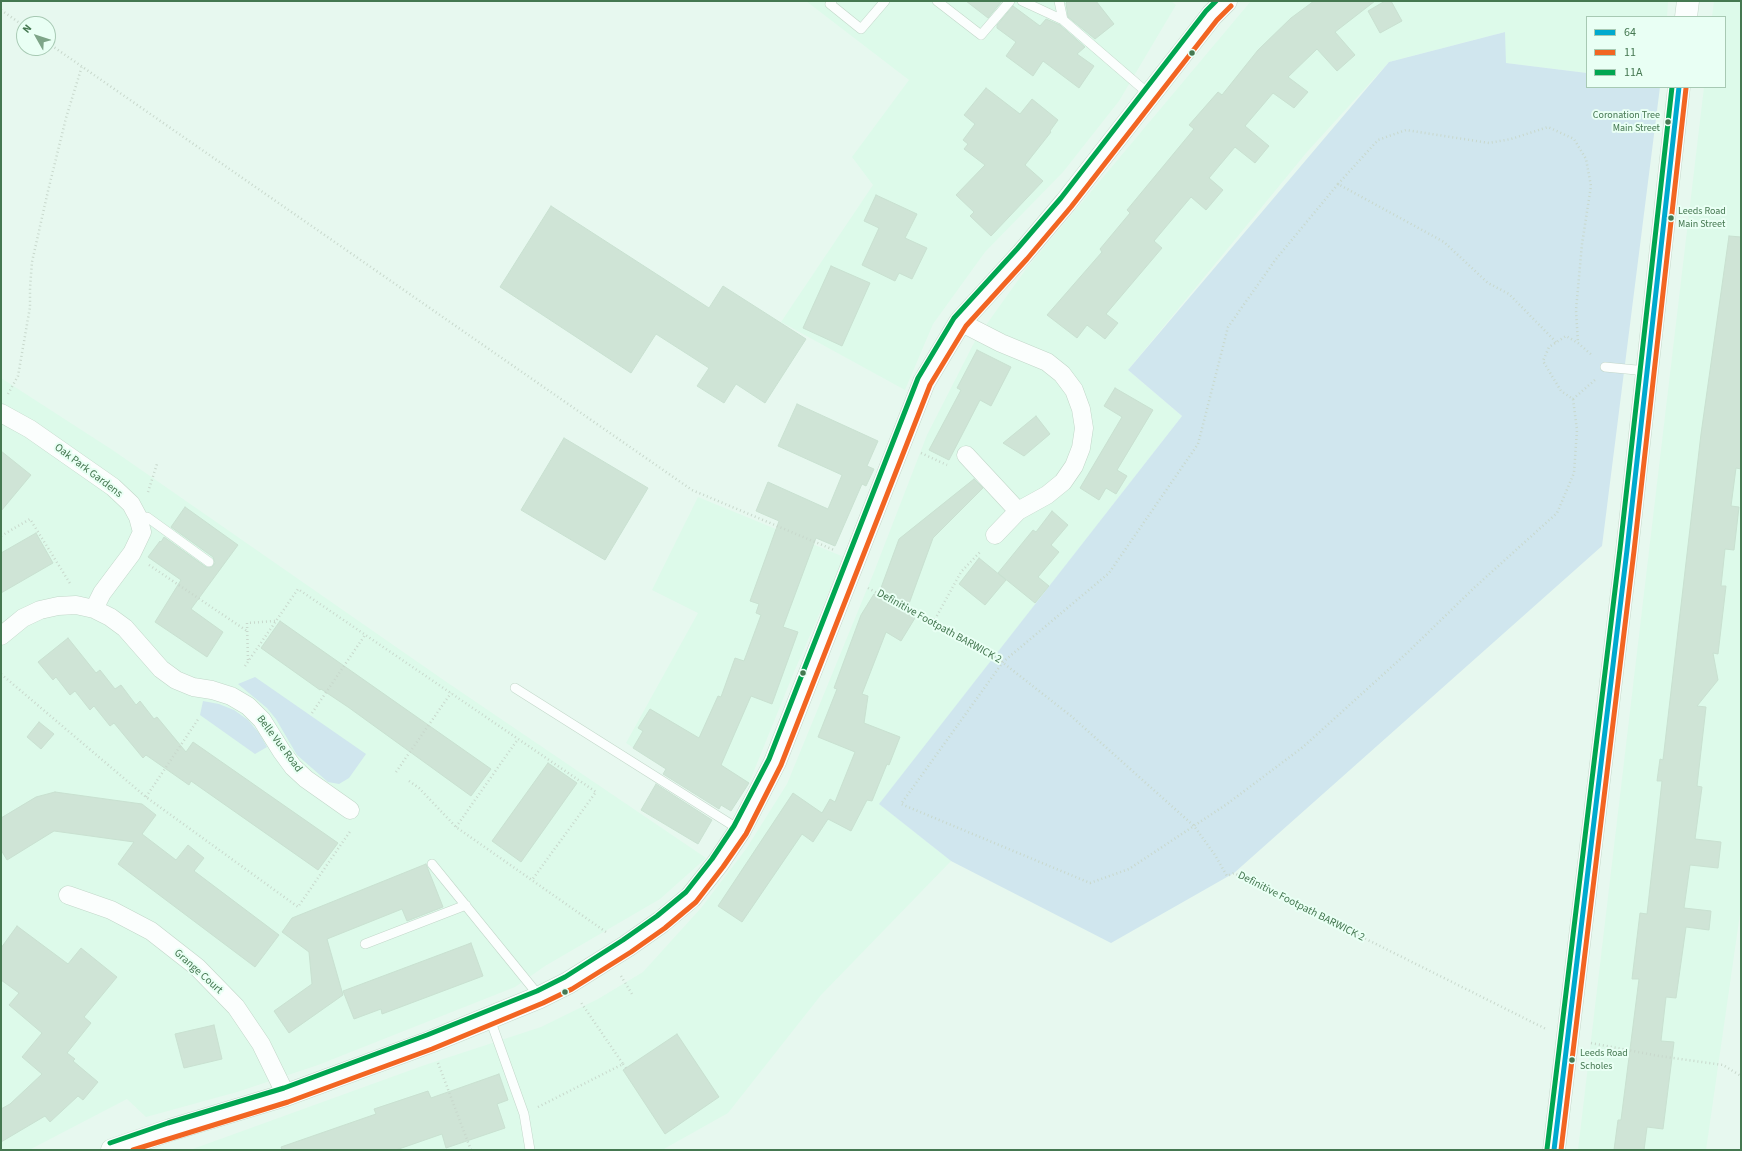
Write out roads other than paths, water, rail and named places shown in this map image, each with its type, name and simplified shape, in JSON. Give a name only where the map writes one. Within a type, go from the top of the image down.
[{"type":"street","points":[[112,1150],[170,1130],[286,1095],[490,1019],[568,983],[627,946],[661,922],[691,897],[718,863],[740,830],[775,762],[924,382],[960,322],[1022,254],[1066,202],[1151,96],[1212,15],[1226,1]]},
{"type":"street","points":[[1686,16],[1688,1]]},
{"type":"street","points":[[1554,1150],[1647,371],[1679,88]]},
{"type":"street","points":[[960,322],[1001,343],[1047,362],[1062,374],[1074,390],[1081,409],[1084,428],[1081,448],[1074,466],[1062,482],[1047,495],[1018,511],[995,535]]},
{"type":"street","name":"Oak Park Gardens","points":[[1,413],[30,429],[113,487],[131,504],[138,517],[142,532]]},
{"type":"street","points":[[966,455],[1018,511]]},
{"type":"street","points":[[89,608],[132,553],[142,532]]},
{"type":"street","name":"Belle Vue Road","points":[[1,636],[23,618],[40,610],[58,606],[89,608],[110,617],[125,628],[161,669],[176,680],[193,687],[212,690],[231,696],[248,706],[262,720],[293,767],[352,818]]},
{"type":"street","name":"Grange Court","points":[[68,895],[111,910],[151,931],[197,967],[236,1007],[261,1044],[286,1095]]},
{"type":"lane","points":[[832,1],[830,4],[861,29],[885,1]]},
{"type":"lane","points":[[937,1],[982,35],[1010,1]]},
{"type":"lane","points":[[1022,1],[1063,20],[1151,96]]},
{"type":"lane","points":[[1059,1],[1063,20]]},
{"type":"lane","points":[[1608,367],[1647,371]]},
{"type":"lane","points":[[142,532],[147,517],[209,562]]},
{"type":"lane","points":[[515,688],[740,830]]},
{"type":"lane","points":[[432,864],[540,997]]},
{"type":"lane","points":[[365,944],[466,905]]},
{"type":"lane","points":[[490,1019],[524,1114],[530,1150]]},
{"type":"place","name":"Coronation Tree Main Street","points":[[1668,122]]},
{"type":"place","name":"Leeds Road Main Street","points":[[1671,218]]},
{"type":"place","name":"Leeds Road Scholes","points":[[1572,1060]]}]
